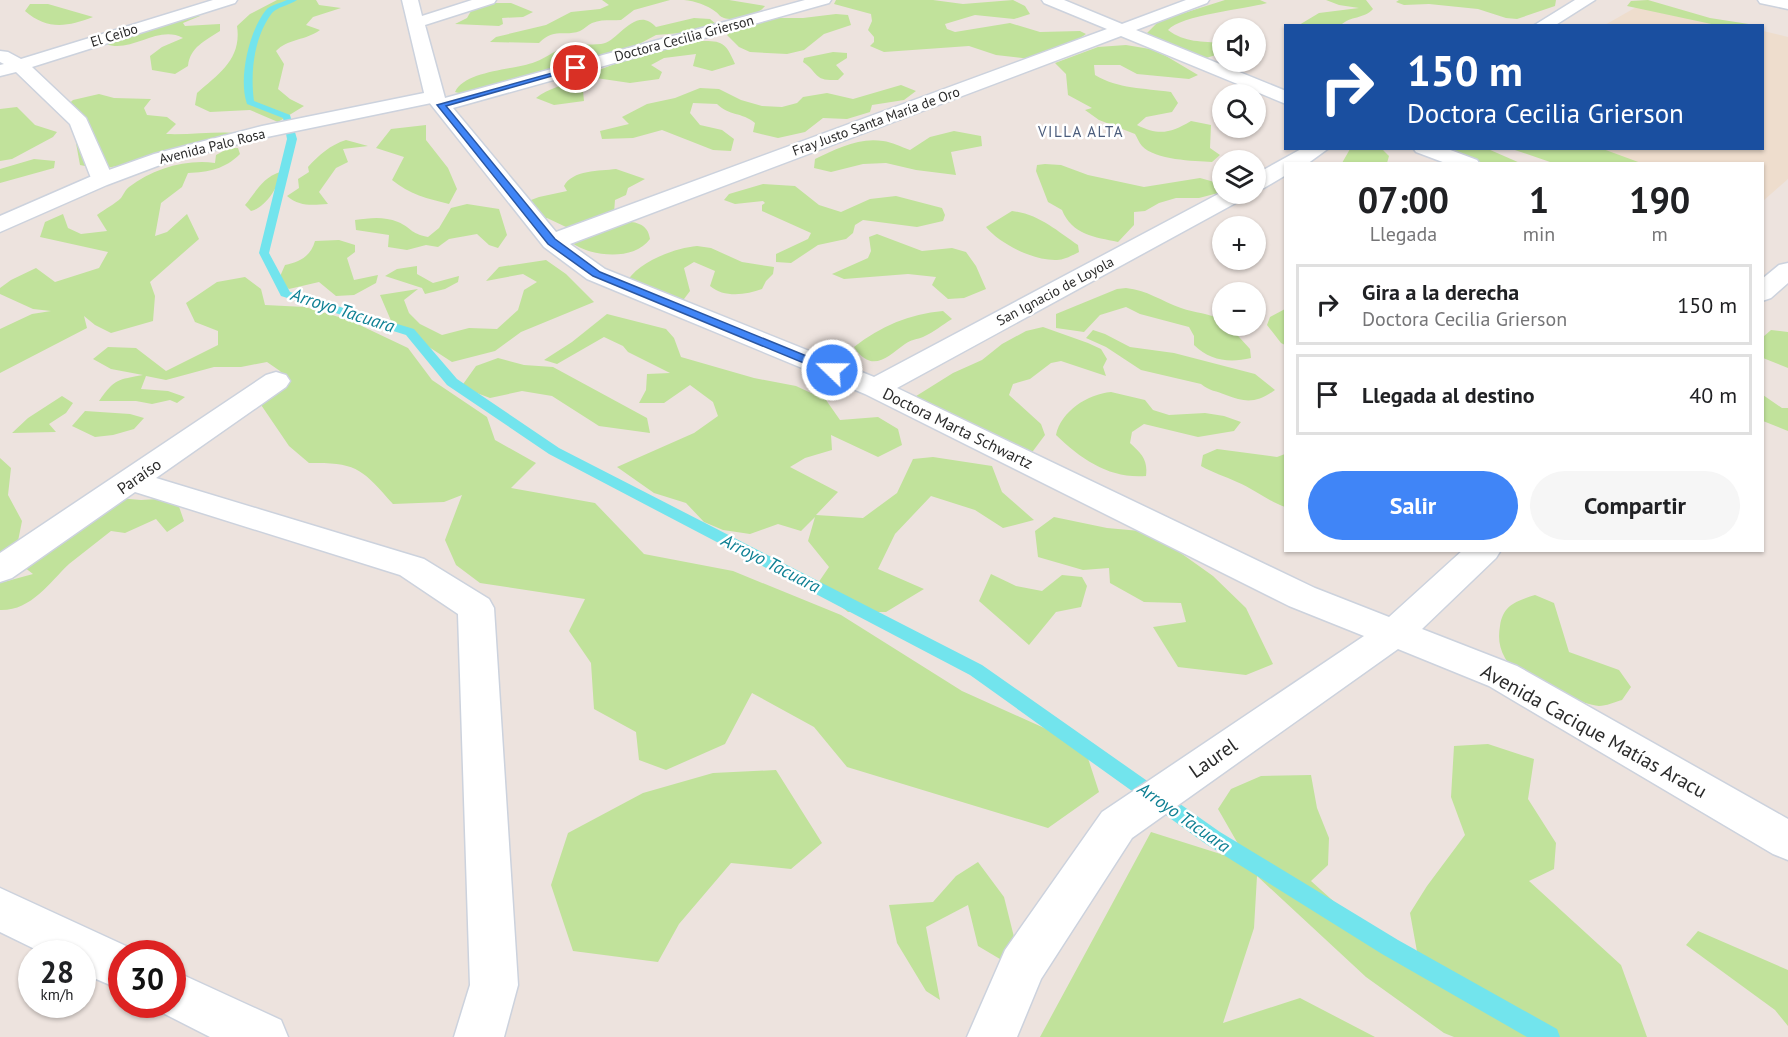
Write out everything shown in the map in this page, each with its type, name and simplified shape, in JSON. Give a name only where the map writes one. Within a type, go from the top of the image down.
[{"type":"street","name":"El Ceibo","points":[[0,71],[229,0]]},
{"type":"street","name":"Doctora Marta Schwartz","points":[[410,0],[437,101],[552,242],[597,274],[875,388],[1302,597],[1395,633]]},
{"type":"street","points":[[415,23],[488,0]]},
{"type":"street","name":"Doctora Cecilia Grierson","points":[[437,101],[824,0]]},
{"type":"street","points":[[1050,0],[1284,97]]},
{"type":"street","name":"Fray Justo Santa María de Oro","points":[[552,242],[1201,0]]},
{"type":"street","points":[[1545,24],[1587,0]]},
{"type":"street","points":[[1766,0],[1788,4]]},
{"type":"street","points":[[0,56],[19,65],[80,122],[102,178]]},
{"type":"street","name":"Avenida Palo Rosa","points":[[0,225],[102,178],[161,158],[311,123],[437,101]]},
{"type":"street","points":[[1294,162],[1315,150]]},
{"type":"street","points":[[1429,150],[1464,162]]},
{"type":"street","points":[[1266,177],[1284,167]]},
{"type":"street","name":"San Ignacio de Loyola","points":[[875,388],[1216,204]]},
{"type":"street","points":[[1764,290],[1782,264]]},
{"type":"street","name":"Paraíso","points":[[0,570],[276,381]]},
{"type":"street","points":[[132,481],[412,567],[476,608],[494,985],[479,1037]]},
{"type":"street","name":"Laurel","points":[[992,1037],[1022,966],[1118,825],[1395,633],[1482,552]]},
{"type":"street","name":"Avenida Cacique Matías Aracu","points":[[1395,633],[1503,676],[1788,841]]},
{"type":"street","points":[[0,909],[108,961]]},
{"type":"street","points":[[186,1000],[263,1037]]},
{"type":"shaded area","points":[[1640,5],[1726,24],[1607,24]]},
{"type":"shaded area","points":[[1764,31],[1788,37],[1788,179],[1764,200],[1764,162],[1576,162],[1532,150],[1764,150]]},
{"type":"green space","points":[[277,0],[316,0],[319,5],[341,8],[313,17],[306,25],[320,30],[286,44],[276,51],[284,64],[278,89],[290,99],[304,106],[278,122],[250,110],[210,112],[195,105],[197,93],[221,72],[232,57],[238,38],[237,26],[250,14]]},
{"type":"green space","points":[[602,0],[670,0],[634,10],[621,20],[599,21],[575,33],[550,35],[539,43],[490,42],[496,37],[546,25],[571,12],[600,9],[609,5]]},
{"type":"green space","points":[[684,0],[729,0],[765,6],[752,15],[729,19],[721,17],[705,5]]},
{"type":"green space","points":[[836,0],[933,0],[963,4],[1013,0],[1025,6],[1030,14],[1014,19],[975,15],[945,24],[947,29],[955,32],[1010,23],[1040,32],[1080,31],[1086,34],[1076,41],[1030,59],[996,55],[969,46],[884,52],[870,46],[874,42],[874,37],[868,30],[872,21],[871,14],[834,4]]},
{"type":"green space","points":[[1225,0],[1260,0],[1267,3],[1199,16],[1168,30],[1187,39],[1212,42],[1212,56],[1203,59],[1146,34],[1159,21]]},
{"type":"green space","points":[[1326,0],[1366,0],[1373,9],[1343,24],[1301,24],[1319,13],[1359,8]]},
{"type":"green space","points":[[1399,0],[1556,0],[1555,6],[1517,19],[1478,9],[1429,4],[1404,5],[1396,2]]},
{"type":"green space","points":[[1648,0],[1710,18],[1749,24],[1711,24],[1627,6],[1631,1]]},
{"type":"green space","points":[[491,3],[511,3],[533,12],[523,17],[502,18],[503,24],[499,26],[455,24],[467,18],[471,11]]},
{"type":"green space","points":[[30,4],[48,4],[93,17],[66,25],[49,24],[25,11]]},
{"type":"green space","points":[[192,14],[200,16],[183,23],[185,26],[220,24],[220,31],[199,45],[189,59],[188,66],[175,74],[152,70],[150,56],[162,47],[183,38],[164,34],[125,45],[106,44],[117,36]]},
{"type":"green space","points":[[848,15],[851,25],[824,34],[804,50],[787,54],[750,52],[739,47],[727,35],[733,29],[776,18]]},
{"type":"green space","points":[[694,18],[710,19],[716,24],[693,32],[656,35],[628,50],[592,62],[560,63],[546,71],[467,95],[455,92],[460,85],[479,75],[526,65],[565,47],[607,42],[634,22],[648,21],[656,27]]},
{"type":"green space","points":[[696,41],[721,43],[728,50],[735,64],[712,71],[693,66],[696,54],[664,58],[651,65],[662,72],[659,79],[630,83],[596,78],[583,91],[584,101],[554,105],[536,98],[551,89],[635,56]]},
{"type":"green space","points":[[1126,45],[1150,49],[1198,75],[1189,79],[1137,74],[1120,65],[1094,65],[1095,75],[1104,80],[1141,89],[1171,92],[1178,103],[1172,112],[1146,117],[1137,125],[1152,131],[1165,132],[1191,121],[1211,125],[1212,162],[1175,159],[1148,151],[1141,145],[1135,134],[1099,120],[1085,110],[1092,108],[1068,95],[1066,74],[1055,63],[1098,47]]},
{"type":"green space","points":[[833,52],[847,53],[847,58],[836,65],[844,74],[838,80],[820,78],[803,62],[804,58]]},
{"type":"green space","points":[[901,85],[916,91],[904,100],[872,105],[870,112],[847,119],[823,118],[805,132],[778,138],[753,132],[755,123],[717,104],[693,103],[690,113],[700,125],[722,130],[734,139],[731,151],[713,150],[662,130],[633,138],[602,139],[600,131],[629,124],[622,117],[647,104],[675,98],[700,88],[719,89],[741,100],[762,106],[782,107],[797,103],[803,97],[827,93],[853,99]]},
{"type":"green space","points":[[99,94],[114,98],[151,99],[144,108],[147,115],[167,117],[176,124],[166,134],[240,133],[221,142],[160,152],[135,163],[100,169],[80,165],[76,143],[80,124],[61,111],[73,100]]},
{"type":"green space","points":[[17,107],[35,125],[57,132],[53,137],[12,159],[0,161],[0,109]]},
{"type":"green space","points":[[426,125],[426,140],[448,168],[457,189],[449,204],[426,198],[398,185],[392,180],[404,157],[376,148],[391,129]]},
{"type":"green space","points":[[954,131],[981,136],[982,146],[951,152],[956,175],[916,170],[886,163],[863,164],[831,172],[814,168],[815,159],[856,142],[883,141],[910,150],[930,137]]},
{"type":"green space","points":[[346,140],[368,146],[343,149],[348,162],[336,168],[319,192],[328,204],[301,204],[287,196],[299,188],[298,179],[309,172],[308,167],[316,158]]},
{"type":"green space","points":[[229,148],[238,148],[240,154],[216,169],[188,173],[182,187],[161,203],[155,236],[167,232],[187,214],[199,239],[150,282],[155,296],[153,321],[111,333],[84,316],[87,328],[0,373],[0,329],[32,314],[51,311],[33,309],[0,294],[0,288],[36,268],[55,282],[99,268],[108,252],[40,237],[45,222],[63,214],[68,228],[81,234],[107,231],[97,215],[119,200],[129,187],[159,170],[181,164],[215,163],[216,155]]},
{"type":"green space","points":[[1349,150],[1383,150],[1389,156],[1387,162],[1343,162]]},
{"type":"green space","points":[[1445,150],[1490,150],[1518,162],[1466,162]]},
{"type":"green space","points":[[1515,150],[1606,150],[1638,162],[1550,162]]},
{"type":"green space","points":[[34,159],[55,161],[54,168],[0,183],[0,169]]},
{"type":"green space","points":[[1037,165],[1061,165],[1088,175],[1144,187],[1200,178],[1212,181],[1212,195],[1199,198],[1176,198],[1159,203],[1145,211],[1134,212],[1134,225],[1118,242],[1085,234],[1072,225],[1062,210],[1048,202],[1036,171]]},
{"type":"green space","points":[[616,169],[645,179],[628,188],[626,195],[615,200],[614,213],[580,227],[566,227],[547,218],[534,219],[515,212],[515,206],[539,197],[567,191],[564,186],[580,174]]},
{"type":"green space","points":[[280,172],[271,196],[261,206],[251,211],[245,205],[256,190]]},
{"type":"green space","points":[[763,184],[795,186],[819,205],[841,212],[870,199],[896,196],[942,208],[945,215],[943,221],[917,227],[863,220],[855,225],[853,233],[846,239],[818,245],[791,263],[776,262],[776,254],[808,239],[811,233],[762,211],[762,205],[765,203],[763,201],[735,204],[724,200],[729,194]]},
{"type":"green space","points":[[467,204],[499,209],[507,235],[498,248],[489,245],[477,234],[449,239],[438,247],[426,245],[407,250],[388,247],[389,235],[356,230],[355,220],[382,218],[403,224],[417,234],[428,237],[439,228],[451,208]]},
{"type":"green space","points":[[1012,211],[1031,216],[1047,224],[1078,245],[1079,252],[1063,259],[1048,260],[1009,245],[986,227]]},
{"type":"green space","points":[[623,221],[644,227],[650,239],[634,251],[612,255],[580,248],[572,243]]},
{"type":"green space","points":[[877,234],[922,251],[952,248],[966,252],[976,266],[986,289],[964,298],[948,299],[932,285],[936,277],[908,274],[844,279],[832,274],[868,258],[871,251],[869,237]]},
{"type":"green space","points":[[339,240],[355,245],[355,252],[347,258],[354,280],[378,275],[376,283],[354,295],[336,296],[319,282],[289,289],[278,281],[285,265],[304,258],[311,251],[315,241]]},
{"type":"green space","points":[[697,246],[711,248],[742,262],[774,267],[773,274],[762,289],[749,293],[728,294],[710,286],[715,271],[694,262],[684,268],[690,291],[684,299],[668,301],[625,285],[637,270],[656,258]]},
{"type":"green space","points":[[546,260],[566,274],[594,302],[521,332],[495,351],[452,362],[392,323],[380,295],[418,289],[404,300],[409,313],[420,324],[442,335],[469,328],[497,329],[518,310],[524,290],[537,282],[523,274],[486,281],[499,267]]},
{"type":"green space","points":[[417,266],[417,274],[433,283],[459,276],[458,282],[445,289],[425,294],[422,288],[385,276],[397,269]]},
{"type":"green space","points":[[245,277],[261,289],[265,305],[305,307],[349,320],[408,348],[432,380],[487,417],[495,440],[536,463],[511,488],[595,503],[644,554],[733,571],[841,615],[962,691],[1084,746],[1099,792],[1048,828],[847,767],[814,727],[752,693],[725,744],[666,770],[639,760],[636,732],[594,709],[591,663],[569,631],[585,599],[480,583],[456,565],[445,540],[462,495],[444,502],[393,504],[374,483],[357,470],[338,464],[309,463],[289,446],[255,396],[284,378],[280,371],[267,362],[241,367],[214,367],[166,380],[146,376],[141,389],[168,391],[185,397],[177,403],[170,400],[152,404],[136,401],[99,401],[118,381],[143,375],[111,369],[93,359],[108,347],[136,348],[166,371],[218,345],[218,331],[195,322],[186,303],[217,282]]},
{"type":"green space","points":[[1117,289],[1141,291],[1181,308],[1212,316],[1212,336],[1238,336],[1250,349],[1251,358],[1228,360],[1214,357],[1194,345],[1194,336],[1189,327],[1140,314],[1126,307],[1100,315],[1084,332],[1056,328],[1056,314]]},
{"type":"green space","points":[[1284,310],[1284,344],[1267,325],[1270,317]]},
{"type":"green space","points":[[943,311],[952,319],[927,335],[907,343],[886,358],[867,360],[854,347],[896,322]]},
{"type":"green space","points":[[607,314],[666,329],[674,338],[681,357],[754,378],[796,386],[826,400],[840,420],[878,417],[898,429],[902,445],[878,457],[831,435],[832,450],[805,458],[790,467],[838,492],[816,515],[863,518],[897,493],[913,459],[933,457],[992,466],[1002,492],[1034,520],[1003,528],[975,510],[931,496],[895,534],[878,569],[924,589],[886,612],[848,612],[816,586],[829,567],[808,541],[815,517],[801,531],[778,524],[750,534],[723,530],[704,522],[686,503],[654,493],[617,467],[694,433],[718,416],[713,402],[690,385],[664,403],[639,403],[646,390],[647,374],[670,373],[604,337],[557,364],[544,360],[572,342]]},
{"type":"green space","points":[[1043,327],[1101,349],[1107,359],[1103,367],[1106,376],[1061,361],[1051,363],[1030,379],[1013,384],[1009,395],[1041,424],[1045,435],[1030,455],[988,431],[913,398],[953,373],[982,360],[1002,344],[1026,331]]},
{"type":"green space","points":[[1093,330],[1130,347],[1174,353],[1255,374],[1275,390],[1263,397],[1246,400],[1210,390],[1201,384],[1141,370],[1106,347],[1086,338]]},
{"type":"green space","points":[[1771,330],[1788,332],[1788,368],[1764,358],[1764,336]]},
{"type":"green space","points":[[498,358],[524,365],[553,367],[647,418],[650,433],[599,426],[552,396],[522,391],[490,398],[461,387],[476,366]]},
{"type":"green space","points":[[1111,392],[1145,400],[1153,410],[1169,415],[1205,413],[1241,422],[1234,431],[1198,437],[1144,424],[1132,432],[1130,443],[1143,458],[1146,476],[1120,474],[1086,460],[1056,435],[1063,418],[1077,405],[1093,396]]},
{"type":"green space","points":[[62,396],[73,403],[66,413],[49,424],[56,432],[12,433],[28,418]]},
{"type":"green space","points":[[1764,396],[1782,408],[1788,408],[1788,431],[1764,421]]},
{"type":"green space","points":[[85,411],[130,414],[144,418],[134,429],[95,437],[72,426]]},
{"type":"green space","points":[[1217,449],[1277,457],[1284,454],[1284,507],[1201,466],[1203,455]]},
{"type":"green space","points":[[0,458],[11,468],[8,495],[22,521],[14,561],[0,566]]},
{"type":"green space","points":[[118,498],[141,500],[176,498],[184,521],[167,532],[156,519],[125,533],[111,531],[69,564],[30,601],[11,609],[0,610],[0,583],[33,574],[24,567]]},
{"type":"green space","points":[[1054,517],[1107,528],[1140,531],[1161,539],[1213,576],[1246,608],[1273,664],[1246,675],[1178,667],[1153,627],[1186,622],[1181,603],[1144,602],[1110,583],[1109,568],[1083,570],[1038,557],[1035,531]]},
{"type":"green space","points":[[991,574],[1016,586],[1042,591],[1062,575],[1082,577],[1087,586],[1081,607],[1056,612],[1029,645],[979,601]]},
{"type":"green space","points":[[1535,595],[1554,603],[1569,652],[1619,670],[1631,687],[1622,700],[1599,706],[1577,700],[1534,681],[1521,673],[1505,658],[1499,638],[1504,613],[1516,602]]},
{"type":"green space","points":[[1488,744],[1534,759],[1528,799],[1556,843],[1554,869],[1529,881],[1621,965],[1647,1037],[1454,1037],[1444,1033],[1366,977],[1257,876],[1254,928],[1223,1023],[1300,998],[1375,1037],[1040,1037],[1151,832],[1249,863],[1218,809],[1231,789],[1261,776],[1311,775],[1317,808],[1329,838],[1328,865],[1311,881],[1350,916],[1418,957],[1410,913],[1465,835],[1451,797],[1454,746]]},
{"type":"green space","points":[[776,770],[822,843],[791,869],[731,863],[679,924],[658,962],[573,951],[551,885],[568,833],[643,793],[713,773]]},
{"type":"green space","points":[[978,862],[1004,897],[1014,937],[1005,962],[978,946],[968,905],[926,927],[940,1000],[926,991],[897,943],[889,905],[933,902],[956,876]]},
{"type":"green space","points":[[1698,931],[1788,970],[1788,1026],[1775,1010],[1686,945]]},
{"type":"waterway","name":"Arroyo Tacuara","points":[[293,0],[270,10],[253,42],[248,86],[250,102],[287,117],[292,139],[264,253],[285,294],[410,332],[452,382],[554,451],[976,670],[1213,838],[1390,947],[1549,1037]]},
{"type":"district","name":"VILLA ALTA","points":[[1081,131]]},
{"type":"route","points":[[576,68],[441,105],[552,242],[597,274],[832,370]]}]
